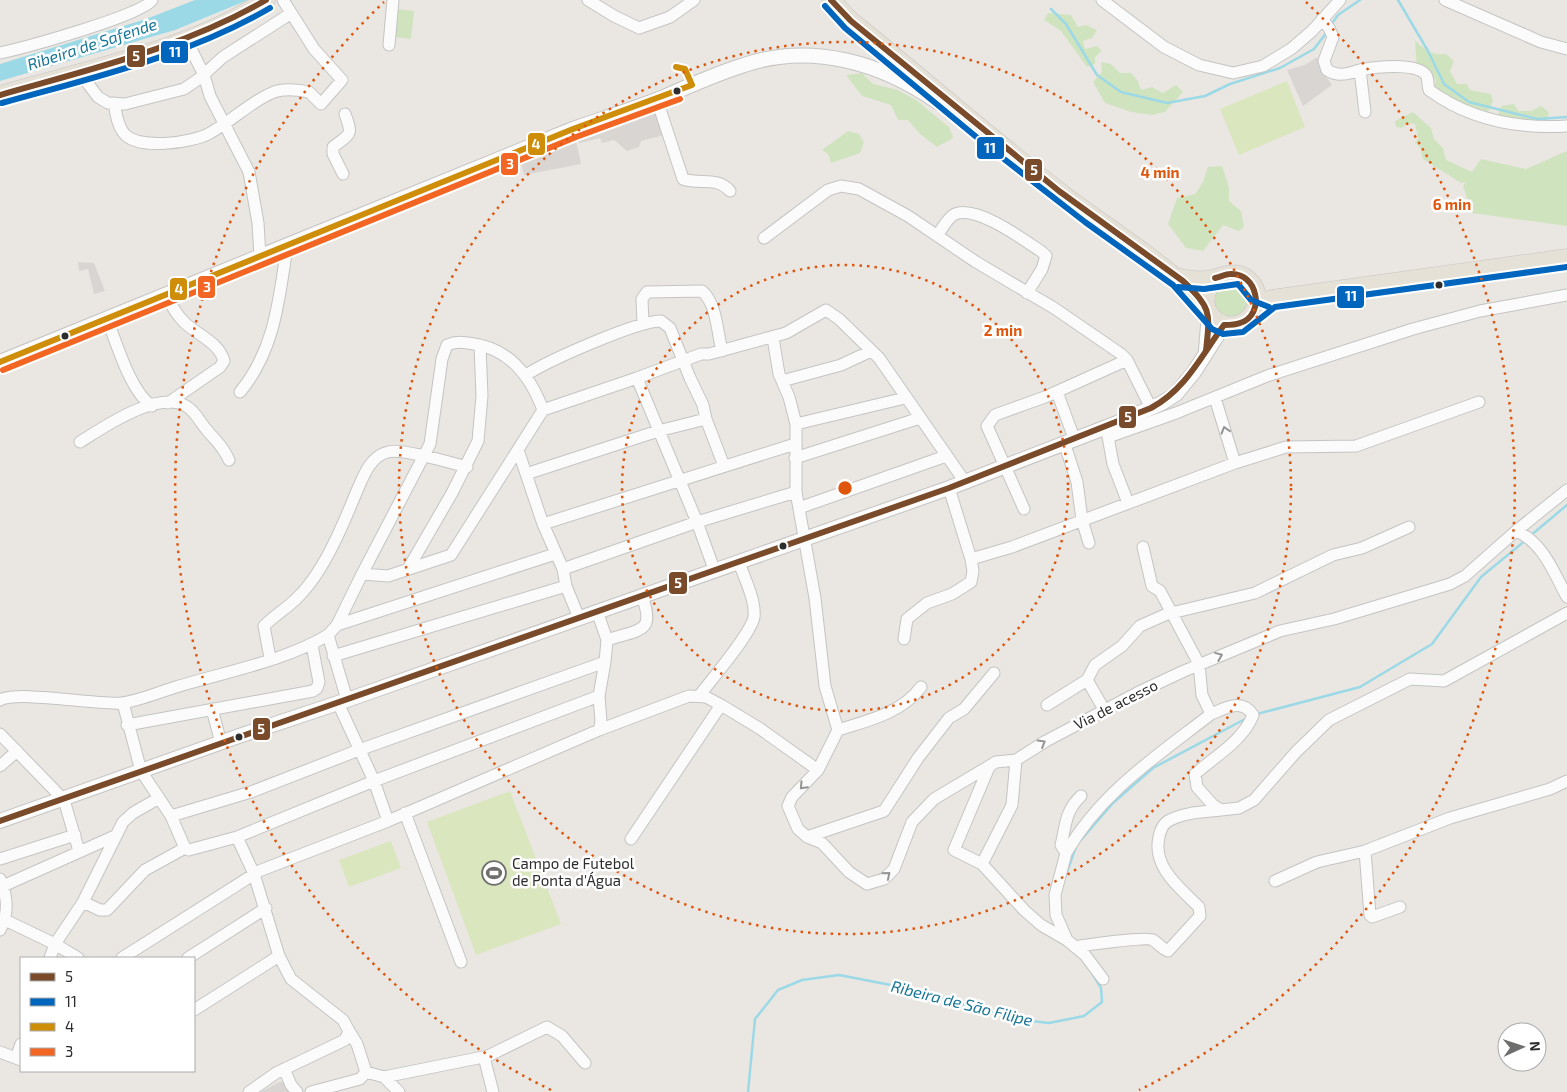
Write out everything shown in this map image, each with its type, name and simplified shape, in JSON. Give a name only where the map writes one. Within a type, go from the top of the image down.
[{"type":"main road","points":[[0,95],[187,41],[245,14],[266,0]]},
{"type":"main road","points":[[831,0],[851,21],[991,138],[1090,215],[1179,278],[1217,322],[1224,325],[1232,326],[1246,321],[1261,300],[1567,258]]},
{"type":"main road","points":[[1179,278],[1204,280],[1231,273],[1240,275],[1253,285],[1261,300]]},
{"type":"main road","points":[[1207,310],[1206,292],[1215,278]]},
{"type":"street","points":[[0,54],[118,18],[149,5],[152,0]]},
{"type":"street","points":[[114,103],[117,120],[123,133],[131,140],[149,143],[191,141],[210,134],[275,92],[309,92],[320,104],[342,80],[314,49],[290,14],[283,0]]},
{"type":"street","points":[[389,45],[393,0]]},
{"type":"street","points":[[588,0],[614,16],[640,28],[670,17],[694,0]]},
{"type":"street","points":[[1102,0],[1164,47],[1199,65],[1233,73],[1263,66],[1291,49],[1340,0]]},
{"type":"street","points":[[1445,0],[1541,42],[1567,49]]},
{"type":"street","points":[[79,72],[98,97],[108,103],[125,104],[184,89],[204,75],[223,57],[290,14]]},
{"type":"street","points":[[1322,20],[1330,28],[1333,37],[1324,61],[1327,70],[1335,74],[1348,74],[1379,66],[1405,67],[1424,73],[1427,76],[1429,90],[1466,112],[1517,126],[1567,126]]},
{"type":"street","points":[[187,41],[204,75],[210,96],[249,172],[258,223],[260,257]]},
{"type":"street","points":[[0,362],[287,247],[573,129],[657,100],[754,62],[772,58],[827,56],[860,63],[917,88],[991,138]]},
{"type":"street","points":[[1360,70],[1365,112]]},
{"type":"street","points":[[657,100],[683,179],[717,182],[724,184],[730,192]]},
{"type":"street","points":[[343,174],[333,154],[333,147],[350,136],[351,131],[345,114]]},
{"type":"street","points":[[764,238],[828,190],[840,186],[859,189],[938,234],[976,262],[1054,308],[1127,360],[1151,408]]},
{"type":"street","points":[[938,234],[951,217],[962,212],[987,218],[1042,252],[1046,256],[1045,263],[1027,293]]},
{"type":"street","points":[[240,392],[251,378],[269,341],[277,311],[287,247]]},
{"type":"street","points":[[643,324],[642,299],[647,292],[702,291],[716,321],[716,330],[722,351]]},
{"type":"street","points":[[0,822],[965,482],[1069,440],[1107,432],[1215,398],[1267,376],[1413,329],[1480,311],[1567,295]]},
{"type":"street","points":[[166,296],[174,311],[201,338],[219,349],[224,360],[220,367],[168,403]]},
{"type":"street","points":[[362,574],[388,576],[451,555],[543,410],[701,354],[722,351],[773,338],[805,324],[826,310],[839,319],[890,372],[905,398],[965,482]]},
{"type":"street","points":[[1206,351],[1207,310]]},
{"type":"street","points":[[108,319],[133,381],[146,402],[152,406]]},
{"type":"street","points":[[526,375],[573,352],[643,324],[661,321],[670,328],[690,378],[703,404],[706,418],[724,466]]},
{"type":"street","points":[[1107,432],[1176,394],[1194,372],[1224,325]]},
{"type":"street","points":[[773,338],[782,381],[796,424],[796,492],[805,537],[825,686],[838,730],[895,709],[913,698],[921,687]]},
{"type":"street","points":[[0,700],[17,696],[76,702],[123,703],[270,658],[312,644],[328,635],[337,624],[430,444],[444,350],[447,345],[456,341],[492,348],[514,363],[526,375],[537,392],[543,410]]},
{"type":"street","points":[[408,569],[467,467],[478,441],[482,396],[480,345]]},
{"type":"street","points":[[782,381],[842,365],[871,351]]},
{"type":"street","points":[[1024,509],[987,426],[990,420],[995,415],[1057,392],[1127,360]]},
{"type":"street","points":[[637,378],[697,522],[714,569]]},
{"type":"street","points":[[1057,392],[1069,440],[1082,520],[1089,543]]},
{"type":"street","points":[[796,424],[905,398]]},
{"type":"street","points":[[1215,398],[1235,463]]},
{"type":"street","points":[[971,559],[1012,547],[1235,463],[1286,447],[1356,446],[1479,402]]},
{"type":"street","points":[[80,442],[124,415],[152,406],[168,403],[182,404],[195,412],[204,428],[219,441],[229,460]]},
{"type":"street","points":[[526,474],[658,430],[706,418]]},
{"type":"street","points":[[795,458],[920,418]]},
{"type":"street","points":[[1107,432],[1113,464],[1128,503]]},
{"type":"street","points":[[543,524],[795,444]]},
{"type":"street","points":[[518,450],[543,524],[563,569],[566,586],[578,618]]},
{"type":"street","points":[[270,658],[264,626],[299,596],[314,575],[341,528],[362,479],[374,459],[389,451],[424,456],[467,467]]},
{"type":"street","points":[[799,508],[946,456]]},
{"type":"street","points":[[904,638],[906,619],[927,603],[952,594],[971,582],[973,571],[971,559],[948,488]]},
{"type":"street","name":"Via de acesso","points":[[838,730],[818,770],[792,797],[788,806],[798,828],[807,837],[822,842],[849,872],[867,884],[884,879],[894,869],[912,822],[934,799],[966,778],[996,762],[1016,760],[1046,741],[1199,664],[1280,631],[1334,619],[1450,584],[1465,576],[1516,531],[1567,490]]},
{"type":"street","points":[[563,569],[697,522],[796,492]]},
{"type":"street","points":[[1047,705],[1076,689],[1087,680],[1095,665],[1122,646],[1140,626],[1172,613],[1256,593],[1333,555],[1362,548],[1409,527]]},
{"type":"street","points":[[1516,531],[1530,537],[1567,597]]},
{"type":"street","points":[[1143,547],[1152,586],[1160,591],[1199,664],[1202,695],[1211,714]]},
{"type":"street","points":[[337,624],[555,554]]},
{"type":"street","points":[[699,696],[754,618],[753,606],[739,562]]},
{"type":"street","points":[[333,656],[566,586]]},
{"type":"street","points":[[607,640],[644,627],[649,622],[649,613],[642,596]]},
{"type":"street","points":[[597,611],[607,640],[599,696],[601,722],[599,730]]},
{"type":"street","points":[[1071,944],[1117,943],[1143,937],[1152,939],[1159,947],[1168,951],[1200,916],[1200,907],[1164,870],[1158,853],[1160,829],[1168,822],[1187,814],[1239,808],[1254,800],[1296,752],[1329,720],[1410,679],[1444,681],[1567,613]]},
{"type":"street","points":[[328,635],[343,701],[359,750],[374,781],[388,821]]},
{"type":"street","points":[[128,725],[313,691],[317,688],[319,682],[312,644]]},
{"type":"street","points":[[171,816],[251,792],[359,750],[605,662]]},
{"type":"street","points":[[807,837],[884,810],[918,758],[949,718],[964,709],[994,673]]},
{"type":"street","points":[[1087,680],[1105,711]]},
{"type":"street","points":[[83,902],[100,910],[107,910],[145,870],[185,848],[189,850],[237,837],[374,781],[599,696]]},
{"type":"street","points":[[124,957],[254,874],[388,821],[599,730],[674,700],[699,696],[721,705],[818,770]]},
{"type":"street","points":[[123,703],[141,771],[171,816],[185,848]]},
{"type":"street","points":[[1071,944],[1056,915],[1055,895],[1066,853],[1080,828],[1116,788],[1211,714],[1237,704],[1248,708],[1253,715],[1248,726],[1235,741],[1195,774],[1197,787],[1213,805],[1221,810]]},
{"type":"street","points":[[631,839],[721,705]]},
{"type":"street","points":[[212,709],[221,743]]},
{"type":"street","points":[[0,734],[64,800],[80,851]]},
{"type":"street","points":[[0,766],[17,751]]},
{"type":"street","points":[[982,864],[1012,805],[1016,760]]},
{"type":"street","points":[[989,767],[954,850],[982,864],[993,878],[1041,925],[1071,944],[1103,978]]},
{"type":"street","points":[[1275,881],[1317,862],[1365,851],[1450,818],[1550,789],[1567,781]]},
{"type":"street","points":[[1066,853],[1061,845],[1067,815],[1072,804],[1081,796]]},
{"type":"street","points":[[50,957],[55,944],[83,902],[123,822],[133,813],[158,798]]},
{"type":"street","points":[[404,813],[461,962]]},
{"type":"street","points":[[0,859],[75,835]]},
{"type":"street","points":[[76,957],[55,944],[3,925],[7,898],[2,883],[115,836]]},
{"type":"street","points":[[237,837],[254,874],[266,908],[279,956],[291,979],[342,1020],[357,1044],[366,1072]]},
{"type":"street","points":[[1365,851],[1370,915],[1372,917],[1400,907]]},
{"type":"street","points":[[190,957],[266,908]]},
{"type":"street","points":[[195,1009],[279,956]]},
{"type":"street","points":[[366,1072],[384,1077],[484,1057],[547,1027],[562,1036],[585,1063]]},
{"type":"street","points":[[249,1092],[284,1069],[346,1040],[349,1031]]},
{"type":"street","points":[[0,1052],[19,1059]]},
{"type":"street","points":[[484,1057],[493,1092]]},
{"type":"street","points":[[284,1069],[291,1085],[297,1092]]},
{"type":"street","points":[[311,1092],[353,1087],[366,1072]]},
{"type":"street","points":[[384,1077],[399,1092]]},
{"type":"green space","points":[[397,9],[414,11],[411,39],[394,37]]},
{"type":"green space","points":[[1048,13],[1071,15],[1078,27],[1086,25],[1097,30],[1092,38],[1083,41],[1085,49],[1097,46],[1102,51],[1095,57],[1095,64],[1087,67],[1061,31],[1044,20]]},
{"type":"green space","points":[[1415,40],[1429,51],[1437,54],[1446,54],[1454,61],[1450,71],[1457,84],[1467,84],[1470,90],[1491,94],[1493,101],[1486,117],[1434,87],[1436,79],[1427,78],[1417,71]]},
{"type":"green space","points":[[1101,62],[1111,64],[1120,73],[1131,73],[1138,81],[1141,90],[1152,87],[1163,93],[1176,85],[1183,92],[1165,112],[1152,115],[1131,112],[1105,103],[1093,82],[1102,72]]},
{"type":"green space","points":[[862,73],[873,84],[898,90],[916,100],[949,127],[953,138],[937,147],[920,134],[908,120],[898,120],[891,105],[862,96],[846,75]]},
{"type":"green space","points":[[1287,81],[1305,127],[1239,155],[1220,109]]},
{"type":"green space","points":[[1514,104],[1518,111],[1531,111],[1541,106],[1549,112],[1547,121],[1505,124],[1498,115],[1501,106]]},
{"type":"green space","points":[[1413,112],[1431,128],[1434,139],[1443,148],[1446,160],[1472,172],[1481,159],[1526,169],[1567,151],[1567,226],[1472,213],[1463,186],[1466,182],[1461,183],[1423,159],[1420,147],[1415,143],[1418,138],[1415,124],[1407,123],[1402,128],[1396,127],[1395,121]]},
{"type":"green space","points":[[848,131],[859,134],[864,142],[860,153],[831,163],[828,154],[822,150]]},
{"type":"green space","points":[[1222,166],[1229,187],[1229,201],[1241,211],[1244,227],[1239,231],[1223,225],[1203,251],[1186,248],[1168,224],[1177,198],[1195,194],[1203,182],[1208,167]]},
{"type":"green space","points":[[1237,281],[1248,290],[1250,304],[1236,320],[1216,316],[1211,292],[1214,287]]},
{"type":"green space","name":"Campo de Futebol de Ponta d'Água","points":[[510,791],[561,924],[476,955],[427,822]]},
{"type":"green space","points":[[391,841],[401,868],[349,887],[339,860]]},
{"type":"shaded area","points":[[1317,57],[1322,71],[1332,85],[1303,106],[1287,70],[1305,65]]},
{"type":"shaded area","points":[[657,100],[668,134],[641,141],[639,147],[627,151],[614,140],[602,143],[600,138],[580,143],[576,141],[581,164],[524,175],[521,162],[575,141],[573,129]]},
{"type":"shaded area","points":[[78,262],[94,263],[105,291],[94,294],[88,269],[79,271]]},
{"type":"shaded area","points":[[279,1082],[284,1082],[289,1092],[261,1092]]},
{"type":"water","points":[[195,0],[248,0],[175,30],[0,81],[0,64],[146,19]]},
{"type":"waterway","name":"Ribeira de Safende","points":[[1331,25],[1338,15],[1360,0]]},
{"type":"waterway","name":"Ribeira de Safende","points":[[1398,0],[1428,51],[1444,84],[1469,102],[1537,119],[1567,117]]},
{"type":"waterway","name":"Ribeira de Safende","points":[[1051,9],[1066,24],[1097,75],[1121,92],[1167,103],[1205,96],[1230,84],[1280,68],[1314,49],[1327,32]]},
{"type":"waterway","name":"Ribeira de São Filipe","points":[[1530,536],[1567,505]]},
{"type":"waterway","name":"Ribeira de São Filipe","points":[[1257,714],[1360,687],[1432,644],[1481,577],[1526,540]]},
{"type":"waterway","name":"Ribeira de São Filipe","points":[[1080,841],[1113,803],[1153,768],[1247,718]]},
{"type":"waterway","name":"Ribeira de São Filipe","points":[[1065,877],[1076,847]]},
{"type":"waterway","name":"Ribeira de São Filipe","points":[[748,1092],[755,1019],[778,990],[802,980],[839,975],[896,986],[1022,1020],[1049,1023],[1084,1016],[1102,1002],[1101,988],[1092,973]]},
{"type":"transit line","name":"5","points":[[0,95],[136,56],[202,31],[266,0]]},
{"type":"transit line","name":"5","points":[[831,0],[851,21],[1059,191],[1183,281],[1199,298],[1207,312],[1206,351]]},
{"type":"transit line","name":"11","points":[[825,6],[845,28],[986,145],[1085,222],[1173,285],[1212,329],[1223,334],[1243,332],[1275,307],[1567,267]]},
{"type":"transit line","name":"11","points":[[2,103],[140,64],[206,39],[270,8]]},
{"type":"transit line","name":"4","points":[[0,362],[573,129],[692,85],[685,69],[676,67]]},
{"type":"transit line","name":"3","points":[[3,370],[576,137],[680,99]]},
{"type":"transit line","name":"5","points":[[0,821],[949,488],[1151,408],[1183,382],[1224,325],[1240,323],[1248,319],[1253,312],[1256,303],[1255,295],[1247,280],[1240,275],[1230,274],[1215,278]]},
{"type":"transit line","name":"11","points":[[1178,287],[1204,289],[1238,284],[1251,300],[1269,307]]},
{"type":"place","name":"Campo de Futebol de Ponta d'Água","points":[[494,873]]}]
